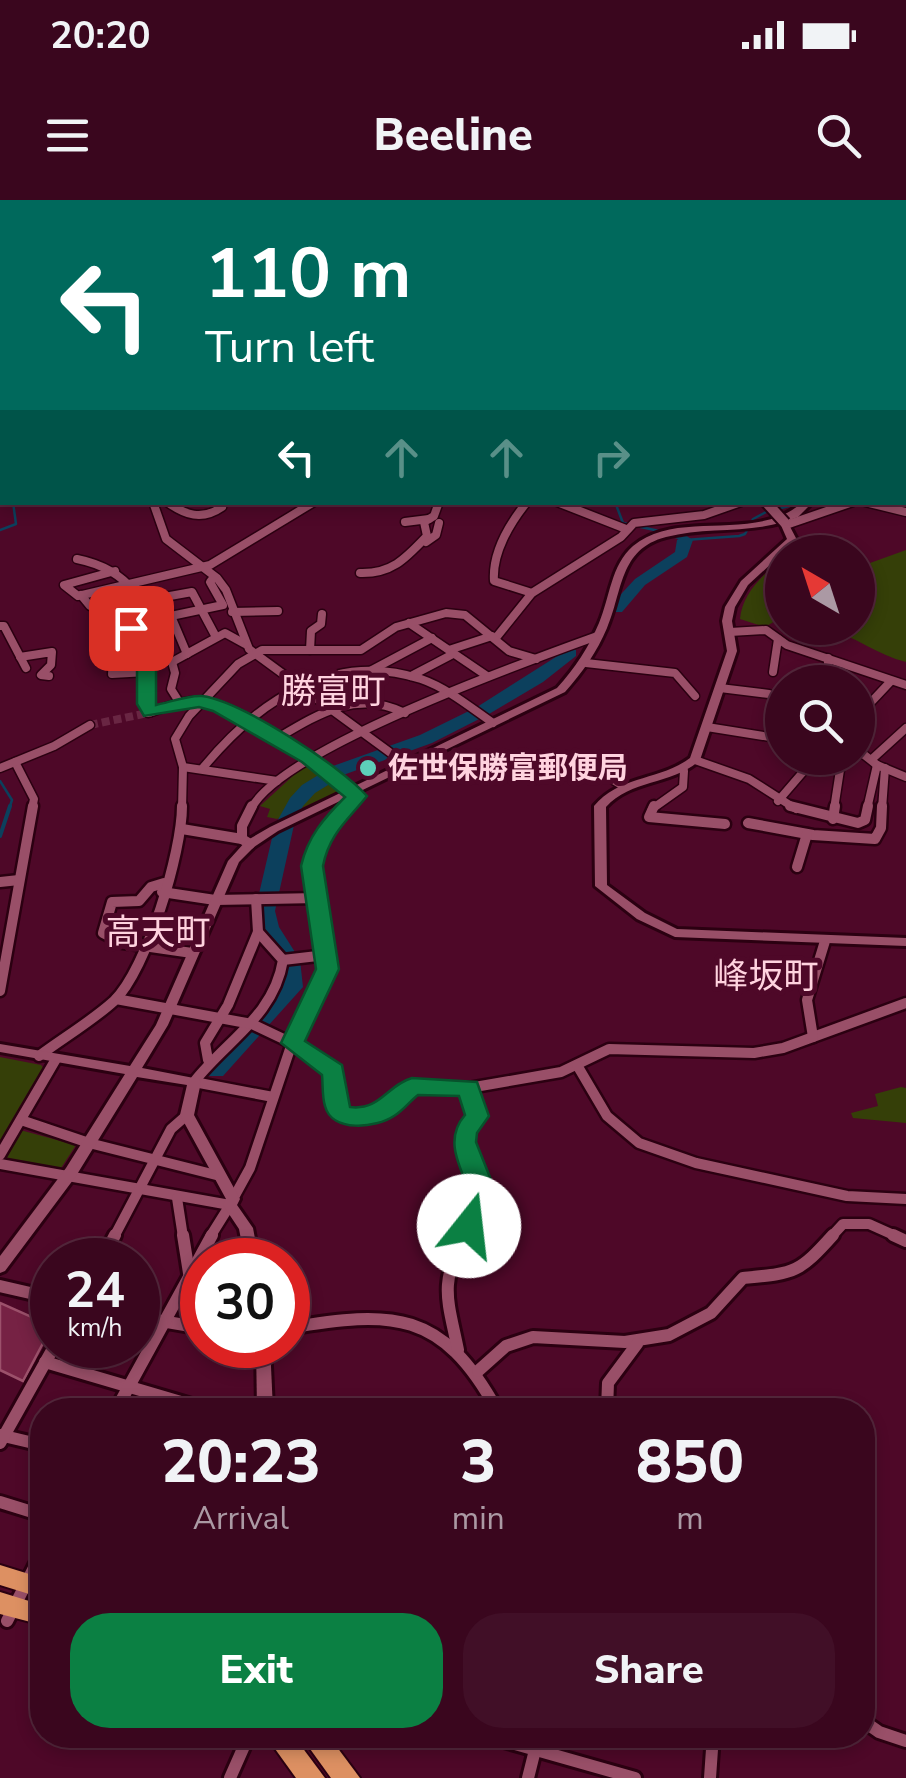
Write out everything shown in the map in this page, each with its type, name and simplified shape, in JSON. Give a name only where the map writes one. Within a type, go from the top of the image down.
[{"type":"highway","points":[[0,1575],[30,1584]]},
{"type":"highway","points":[[287,1748],[309,1776]]},
{"type":"highway","points":[[323,1748],[347,1778]]},
{"type":"street","points":[[153,505],[156,522],[169,544],[224,587],[245,644]]},
{"type":"street","points":[[171,505],[181,513],[202,516],[222,507]]},
{"type":"street","points":[[81,595],[202,568],[309,505]]},
{"type":"street","points":[[420,543],[436,536],[434,521],[438,505]]},
{"type":"street","points":[[525,505],[514,516],[510,535],[497,550],[492,566],[498,584],[532,593]]},
{"type":"street","points":[[565,505],[627,527],[704,515],[732,505]]},
{"type":"street","points":[[769,505],[785,524],[792,540],[744,583],[730,607],[726,621],[732,651],[696,760],[684,771],[606,796],[600,806],[600,886],[675,933],[906,942]]},
{"type":"street","points":[[0,1267],[89,1143],[169,1008],[215,900],[246,841],[561,690],[586,663],[624,565],[637,546],[660,534],[746,527],[800,511],[805,505]]},
{"type":"street","points":[[785,524],[844,505]]},
{"type":"street","points":[[877,505],[906,512]]},
{"type":"street","points":[[405,522],[434,521]]},
{"type":"street","points":[[360,572],[388,573],[427,536],[424,522],[434,521]]},
{"type":"street","points":[[410,677],[451,652],[494,638],[532,593],[622,537],[627,527]]},
{"type":"street","points":[[76,559],[115,571],[128,586],[152,620],[172,662],[172,688],[181,704]]},
{"type":"street","points":[[115,571],[64,585],[90,606],[192,592],[216,636]]},
{"type":"street","points":[[152,620],[223,605],[210,582],[214,577]]},
{"type":"street","points":[[232,612],[273,609]]},
{"type":"street","points":[[113,614],[131,628],[146,657],[146,704],[150,712],[204,701],[245,719],[309,758],[357,796],[327,827],[312,866],[328,969],[292,1043],[250,1168],[210,1238]]},
{"type":"street","points":[[310,650],[310,632],[321,624],[318,616],[322,614]]},
{"type":"street","points":[[39,1056],[116,999],[147,947],[182,828],[183,768],[175,739],[179,728],[254,652],[371,647],[396,627],[457,614],[470,618],[509,651],[536,659]]},
{"type":"street","points":[[171,616],[187,654]]},
{"type":"street","points":[[409,623],[488,676]]},
{"type":"street","points":[[0,626],[4,626],[26,668]]},
{"type":"street","points":[[172,662],[225,632],[407,765]]},
{"type":"street","points":[[730,632],[765,632]]},
{"type":"street","points":[[246,841],[242,826],[254,802],[309,758],[488,676],[597,636]]},
{"type":"street","points":[[370,671],[432,638]]},
{"type":"street","points":[[794,645],[906,685]]},
{"type":"street","points":[[106,646],[113,659],[112,674],[147,672]]},
{"type":"street","points":[[344,672],[343,658],[349,650]]},
{"type":"street","points":[[20,657],[52,652],[51,664],[41,676],[49,676]]},
{"type":"street","points":[[828,658],[828,665]]},
{"type":"street","points":[[586,663],[675,673],[694,696]]},
{"type":"street","points":[[369,700],[370,671]]},
{"type":"street","points":[[202,769],[245,719],[299,685],[344,672],[410,677],[448,693],[493,724]]},
{"type":"street","points":[[875,697],[891,680]]},
{"type":"street","points":[[720,688],[765,694]]},
{"type":"street","points":[[276,739],[330,708],[369,700],[392,704],[406,712]]},
{"type":"street","points":[[0,768],[90,726]]},
{"type":"street","points":[[707,727],[765,736]]},
{"type":"street","points":[[696,760],[749,779],[778,801],[858,823],[865,820],[878,764],[906,728]]},
{"type":"street","points":[[0,988],[34,799],[15,762]]},
{"type":"street","points":[[875,762],[906,777]]},
{"type":"street","points":[[586,764],[625,787]]},
{"type":"street","points":[[748,823],[807,834],[875,839],[881,828],[878,764]]},
{"type":"street","points":[[183,768],[277,781]]},
{"type":"street","points":[[684,771],[683,787],[653,807],[649,817],[725,824]]},
{"type":"street","points":[[778,801],[800,775]]},
{"type":"street","points":[[833,819],[839,775]]},
{"type":"street","points":[[182,828],[246,841]]},
{"type":"street","points":[[801,864],[807,834]]},
{"type":"street","points":[[0,882],[19,880]]},
{"type":"street","points":[[192,953],[123,944],[102,932],[112,902],[139,901],[151,887],[215,900],[318,898]]},
{"type":"street","points":[[208,1060],[204,1048],[258,932],[256,900]]},
{"type":"street","points":[[114,1238],[171,1129],[187,1115],[194,1082],[208,1060],[252,1024],[280,988],[283,960],[258,932]]},
{"type":"street","points":[[813,1037],[806,1000],[825,940]]},
{"type":"street","points":[[283,960],[326,955]]},
{"type":"street","points":[[116,999],[252,1024],[292,1043],[333,1071],[337,1108],[343,1115],[361,1118],[384,1111],[412,1086],[469,1088],[560,1072],[609,1049],[754,1054],[906,1003]]},
{"type":"street","points":[[0,1048],[273,1097]]},
{"type":"street","points":[[0,1155],[56,1060]]},
{"type":"street","points":[[577,1065],[606,1116],[638,1143],[696,1162],[830,1192],[864,1199],[906,1199]]},
{"type":"street","points":[[458,1350],[445,1294],[448,1270],[486,1200],[464,1142],[465,1131],[477,1116],[469,1088]]},
{"type":"street","points":[[187,1115],[248,1238]]},
{"type":"street","points":[[20,1120],[89,1143],[220,1176]]},
{"type":"street","points":[[0,1164],[70,1172],[178,1198],[231,1202]]},
{"type":"street","points":[[178,1198],[184,1238]]},
{"type":"street","points":[[478,1371],[506,1346],[534,1337],[637,1344],[701,1320],[743,1278],[789,1274],[805,1266],[843,1224],[869,1224],[906,1241]]},
{"type":"street","points":[[0,1286],[30,1293]]},
{"type":"street","points":[[122,1398],[180,1289]]},
{"type":"street","points":[[310,1325],[384,1316],[422,1328],[458,1350],[478,1371],[491,1398]]},
{"type":"street","points":[[160,1320],[180,1323]]},
{"type":"street","points":[[607,1398],[608,1384],[637,1344]]},
{"type":"street","points":[[30,1443],[1,1438],[42,1368]]},
{"type":"street","points":[[66,1368],[168,1398]]},
{"type":"street","points":[[263,1368],[264,1398]]},
{"type":"street","points":[[0,1502],[30,1511]]},
{"type":"street","points":[[7,1610],[30,1589]]},
{"type":"street","points":[[875,1730],[906,1741]]},
{"type":"street","points":[[230,1778],[243,1748]]},
{"type":"street","points":[[527,1748],[635,1778]]},
{"type":"street","points":[[710,1778],[712,1748]]},
{"type":"street","points":[[528,1778],[534,1750]]},
{"type":"green space","points":[[906,550],[906,662],[866,645],[875,645],[875,561]]},
{"type":"green space","points":[[765,574],[765,627],[740,619],[749,593]]},
{"type":"green space","points":[[307,763],[344,789],[277,819],[267,817],[270,809],[260,806]]},
{"type":"green space","points":[[0,1057],[41,1065],[45,1070],[0,1142]]},
{"type":"green space","points":[[906,1088],[906,1123],[853,1118],[851,1113],[878,1106],[875,1094]]},
{"type":"green space","points":[[20,1130],[76,1145],[61,1168],[3,1159]]},
{"type":"building","points":[[0,1303],[30,1316],[30,1368],[23,1381],[0,1370]]},
{"type":"waterway","points":[[0,530],[16,524],[13,505]]},
{"type":"waterway","points":[[616,505],[623,523],[659,531]]},
{"type":"waterway","points":[[777,509],[794,505]]},
{"type":"waterway","points":[[673,536],[685,540],[739,536],[745,534],[753,519],[768,511]]},
{"type":"waterway","points":[[616,609],[640,582],[682,554],[685,540]]},
{"type":"waterway","points":[[216,1071],[293,987],[290,960],[269,928],[265,911],[284,825],[296,802],[340,770],[426,739],[483,711],[570,653]]},
{"type":"waterway","points":[[0,781],[12,800],[0,836]]},
{"type":"tunnel","points":[[90,725],[148,713]]},
{"type":"place","name":"佐世保勝富郵便局","points":[[368,768]]},
{"type":"district","name":"勝富町","points":[[333,691]]},
{"type":"district","name":"高天町","points":[[158,932]]},
{"type":"district","name":"峰坂町","points":[[766,976]]},
{"type":"route","points":[[131,628],[148,663],[146,704],[151,712],[199,701],[220,706],[309,758],[357,796],[327,827],[315,850],[312,866],[328,969],[292,1043],[333,1071],[337,1108],[343,1115],[361,1118],[384,1111],[412,1086],[469,1088],[477,1116],[465,1131],[464,1142],[484,1186],[486,1200],[469,1226]]}]
